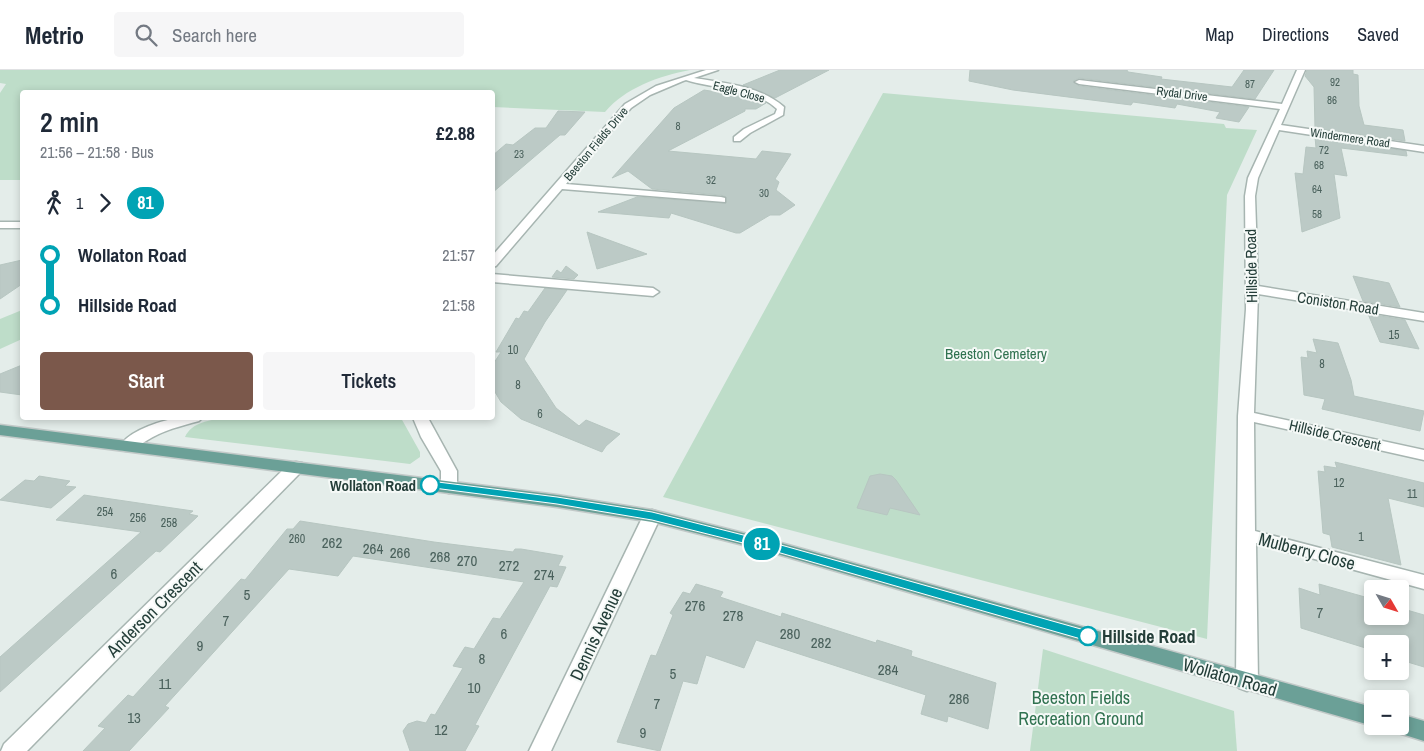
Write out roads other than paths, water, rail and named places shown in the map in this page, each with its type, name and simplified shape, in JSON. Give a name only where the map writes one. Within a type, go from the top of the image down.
[{"type":"main road","name":"Wollaton Road","points":[[0,430],[557,501],[652,516],[782,549],[1364,715]]},
{"type":"main road","points":[[1409,727],[1424,731]]},
{"type":"street","name":"Beeston Fields Drive","points":[[495,261],[628,106],[651,90],[714,70]]},
{"type":"street","name":"Hillside Road","points":[[1247,682],[1248,535],[1246,416],[1252,289],[1250,196],[1253,178],[1301,70]]},
{"type":"street","name":"Eagle Close","points":[[684,78],[750,92],[776,103],[781,110],[779,115],[747,131],[737,139]]},
{"type":"street","name":"Rydal Drive","points":[[1078,82],[1285,107]]},
{"type":"street","name":"Windermere Road","points":[[1276,127],[1424,149]]},
{"type":"street","points":[[731,128],[747,131]]},
{"type":"street","name":"Beeston Fields Drive","points":[[561,186],[721,200]]},
{"type":"street","points":[[0,224],[20,225]]},
{"type":"street","points":[[495,278],[652,292]]},
{"type":"street","name":"Coniston Road","points":[[1252,289],[1424,317]]},
{"type":"street","name":"Hillside Crescent","points":[[1246,416],[1424,455]]},
{"type":"street","points":[[127,447],[142,435],[168,423],[184,420]]},
{"type":"street","points":[[421,420],[448,471],[449,488]]},
{"type":"street","name":"Anderson Crescent","points":[[12,751],[296,467]]},
{"type":"street","name":"Dennis Avenue","points":[[540,751],[652,516]]},
{"type":"street","name":"Mulberry Close","points":[[1248,535],[1424,582]]},
{"type":"place","name":"Wollaton Road","points":[[430,485]]},
{"type":"place","name":"Hillside Road","points":[[1088,636]]},
{"type":"park label","name":"Beeston Cemetery","points":[[996,353]]},
{"type":"park label","name":"Beeston Fields Recreation Ground","points":[[1081,708]]}]
